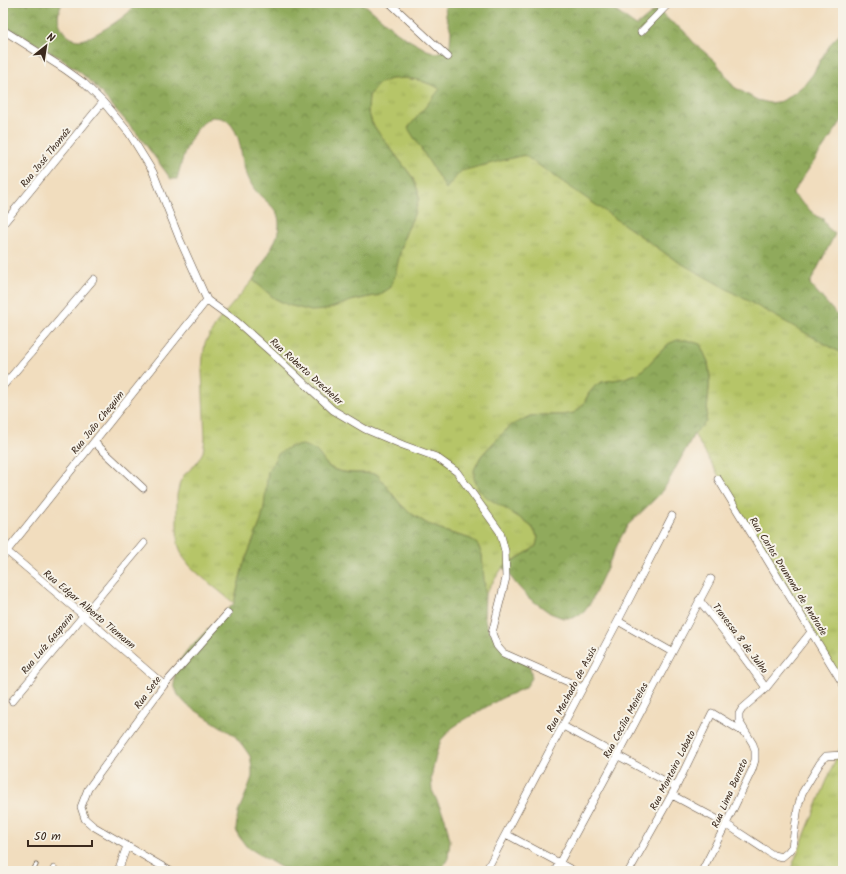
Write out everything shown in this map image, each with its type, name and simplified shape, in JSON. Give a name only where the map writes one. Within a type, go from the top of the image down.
[{"type":"street","points":[[390,3],[448,57]]},
{"type":"street","points":[[641,32],[669,3]]},
{"type":"street","name":"Rua Roberto Drecheler","points":[[3,30],[84,83],[103,102],[129,134],[153,172],[180,240],[207,300],[236,322],[273,354],[333,410],[365,429],[436,457],[457,472],[500,532],[505,550],[506,578],[492,634],[497,646],[503,653],[582,688]]},
{"type":"street","name":"Rua José Thomáz","points":[[3,224],[103,102]]},
{"type":"street","points":[[3,386],[94,279]]},
{"type":"street","name":"Rua João Chequim","points":[[4,552],[207,300]]},
{"type":"street","points":[[94,442],[143,488]]},
{"type":"street","name":"Rua Carlos Drumond de Andrade","points":[[718,479],[843,684]]},
{"type":"street","name":"Rua Machado de Assis","points":[[486,871],[672,516]]},
{"type":"street","name":"Rua Luíz Gasparin","points":[[12,701],[144,543]]},
{"type":"street","name":"Rua Edgar Alberto Tiemann","points":[[4,552],[84,616],[164,685]]},
{"type":"street","name":"Rua Cecília Meireles","points":[[555,871],[711,578]]},
{"type":"street","name":"Travessa 8 de Julho","points":[[700,600],[766,688]]},
{"type":"street","name":"Rua Sete","points":[[170,871],[93,826],[85,819],[81,807],[88,789],[164,685],[228,613]]},
{"type":"street","points":[[618,621],[672,652]]},
{"type":"street","name":"Rua Lima Barreto","points":[[702,871],[752,770],[755,760],[755,751],[739,721],[739,714],[742,709],[766,688],[811,632]]},
{"type":"street","name":"Rua Monteiro Lobato","points":[[629,871],[676,788],[712,713],[746,734]]},
{"type":"street","points":[[563,726],[676,788]]},
{"type":"street","points":[[672,795],[726,824],[773,855],[782,856],[792,847],[798,807],[802,793],[820,763],[826,756],[843,755]]},
{"type":"street","points":[[506,834],[574,871]]},
{"type":"street","points":[[118,871],[127,846]]},
{"type":"lane","points":[[33,871],[36,865]]},
{"type":"green space","points":[[3,3],[62,3],[58,16],[60,25],[67,35],[79,40],[90,37],[113,24],[126,15],[135,3],[363,3],[397,32],[427,50],[436,53],[445,50],[450,45],[451,31],[446,16],[445,6],[447,3],[611,3],[613,9],[636,26],[657,9],[671,22],[683,30],[694,43],[716,62],[734,87],[757,100],[770,103],[782,101],[805,84],[813,74],[832,42],[843,31],[843,119],[793,194],[816,216],[823,219],[827,227],[835,234],[810,284],[843,322],[843,354],[675,260],[524,155],[461,171],[446,189],[408,128],[440,89],[419,80],[405,78],[390,79],[378,84],[369,96],[368,110],[372,123],[413,178],[419,198],[415,212],[405,235],[395,276],[390,288],[379,295],[354,300],[325,310],[311,311],[288,305],[274,298],[253,280],[273,245],[279,223],[273,207],[256,191],[251,183],[243,164],[238,136],[230,123],[223,118],[211,117],[202,124],[189,143],[183,157],[177,179],[171,179],[140,137],[95,86],[81,73],[57,56],[3,25]]},
{"type":"green space","points":[[405,78],[419,80],[435,86],[843,346],[843,685],[694,434],[706,422],[710,377],[708,362],[699,344],[686,340],[668,344],[639,373],[625,378],[602,382],[589,393],[583,405],[574,413],[530,416],[512,425],[481,456],[474,471],[520,518],[532,527],[538,538],[536,546],[503,567],[485,594],[482,555],[478,545],[471,539],[447,532],[426,523],[401,505],[370,473],[349,473],[338,471],[326,464],[315,450],[264,507],[261,521],[243,566],[234,603],[202,577],[183,557],[178,544],[177,495],[180,482],[184,475],[196,464],[203,452],[205,439],[202,371],[205,343],[218,321],[253,280],[274,298],[288,305],[355,300],[379,295],[400,253],[419,198],[413,178],[372,123],[368,110],[369,96],[378,84],[390,79]]},
{"type":"green space","points":[[677,340],[686,340],[700,344],[708,362],[710,377],[706,422],[694,434],[667,484],[658,496],[628,525],[591,602],[584,612],[573,618],[563,618],[550,613],[529,598],[503,567],[536,546],[538,537],[532,527],[488,498],[479,490],[474,479],[474,470],[481,456],[512,425],[530,416],[574,413],[583,405],[589,393],[595,386],[602,382],[625,378],[639,373],[668,344]]},
{"type":"green space","points":[[302,445],[316,451],[330,468],[349,473],[377,474],[401,505],[412,514],[426,523],[447,532],[471,539],[478,545],[482,555],[485,594],[484,617],[488,629],[502,646],[523,660],[530,667],[532,678],[526,687],[500,699],[464,720],[452,728],[441,740],[431,778],[432,790],[445,818],[450,840],[448,858],[441,871],[287,871],[246,846],[238,835],[236,829],[238,812],[252,777],[250,756],[234,735],[187,705],[178,695],[174,685],[175,673],[180,660],[188,649],[234,603],[243,566],[261,521],[268,471],[278,454],[289,447]]},
{"type":"green space","points":[[843,741],[843,871],[790,871]]}]
